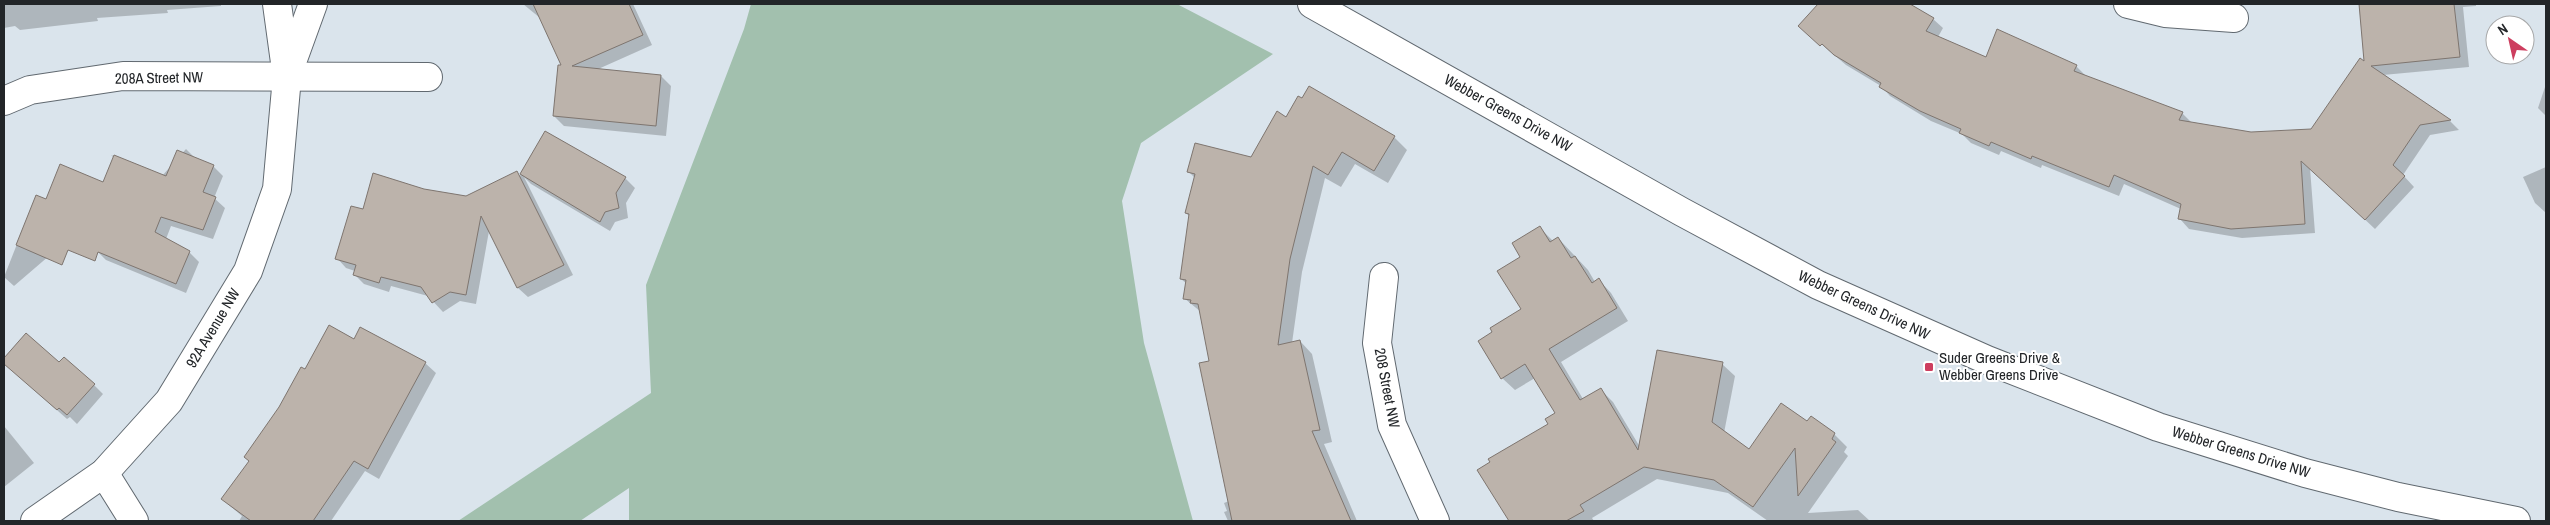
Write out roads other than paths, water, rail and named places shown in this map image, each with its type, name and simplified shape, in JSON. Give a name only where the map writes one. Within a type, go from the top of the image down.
[{"type":"street","name":"92A Avenue NW","points":[[35,521],[104,473],[169,401],[248,271],[277,189],[287,77],[277,4]]},
{"type":"street","name":"92A Avenue NW","points":[[287,77],[313,4]]},
{"type":"street","name":"Webber Greens Drive NW","points":[[1312,4],[1682,212],[1818,285],[1987,360],[2158,427],[2305,473],[2398,496],[2516,521]]},
{"type":"street","points":[[2128,4],[2165,13],[2234,18]]},
{"type":"street","name":"208A Street NW","points":[[4,101],[30,90],[123,76],[287,77]]},
{"type":"street","points":[[287,77],[428,77]]},
{"type":"street","name":"208 Street NW","points":[[1384,277],[1377,343],[1392,425],[1435,521]]},
{"type":"street","points":[[104,473],[134,521]]},
{"type":"place","name":"Suder Greens Drive & Webber Greens Drive","points":[[1929,367]]}]
